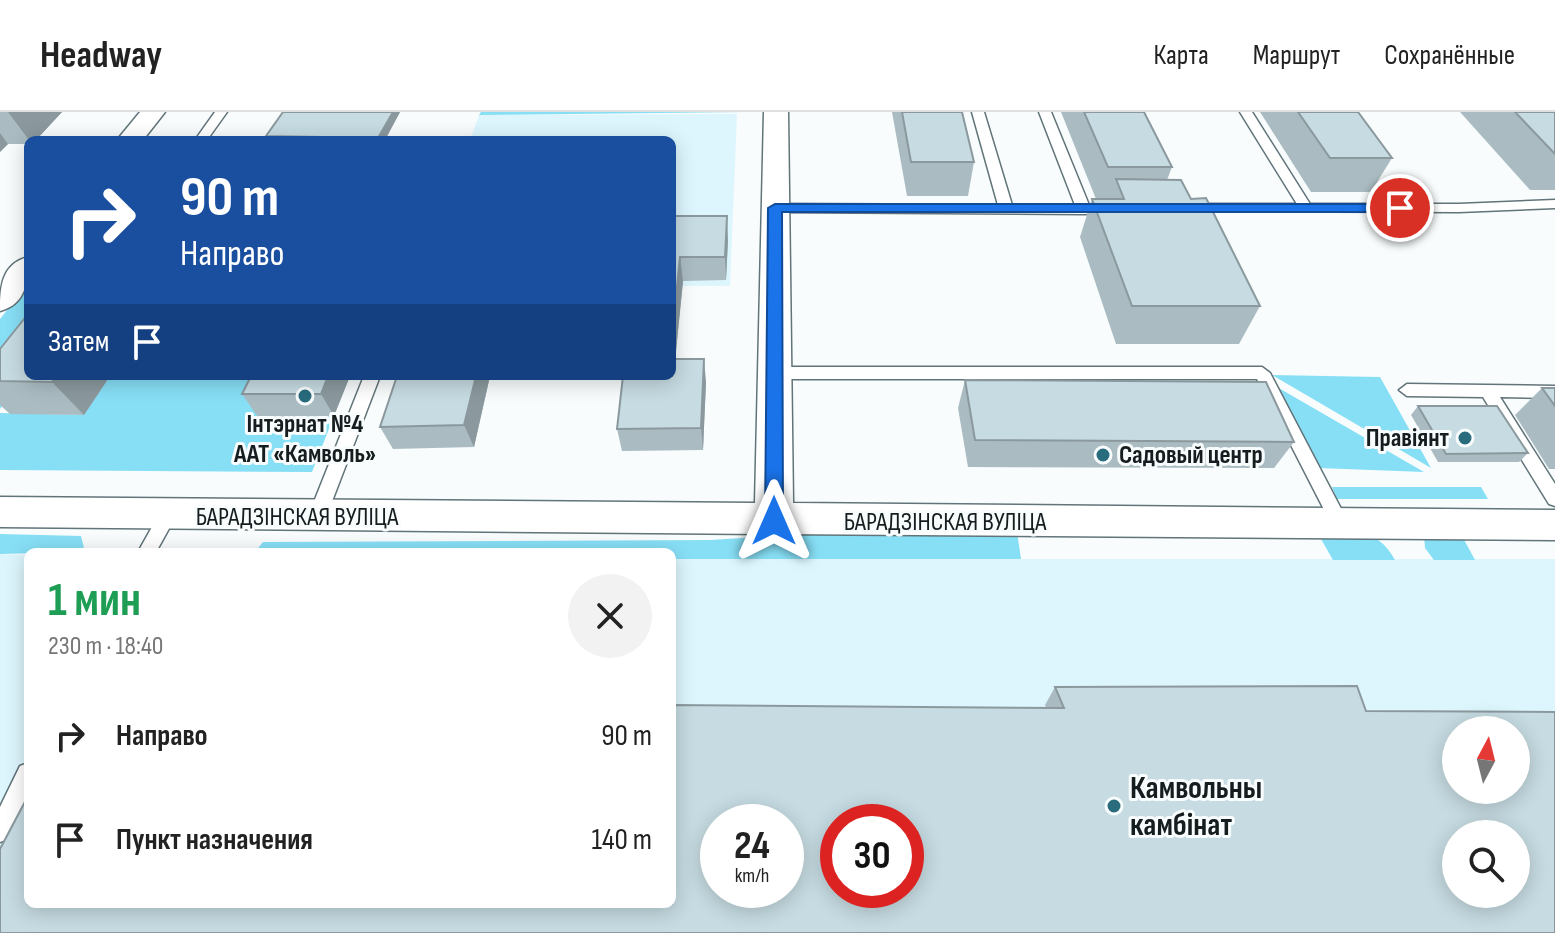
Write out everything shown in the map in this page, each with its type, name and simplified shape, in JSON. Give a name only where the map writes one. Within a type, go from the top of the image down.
[{"type":"street","points":[[133,136],[153,112]]},
{"type":"street","points":[[774,521],[776,112]]},
{"type":"street","points":[[0,301],[24,271]]},
{"type":"street","name":"БАРАДЗІНСКАЯ ВУЛІЦА","points":[[0,512],[167,516],[1555,525]]},
{"type":"lane","points":[[204,136],[221,112]]},
{"type":"lane","points":[[978,112],[1006,208]]},
{"type":"lane","points":[[1045,112],[1084,210]]},
{"type":"lane","points":[[1246,112],[1306,208]]},
{"type":"lane","points":[[1173,208],[1555,204]]},
{"type":"lane","points":[[775,208],[1130,209]]},
{"type":"lane","points":[[775,373],[1262,373],[1340,524]]},
{"type":"lane","points":[[317,517],[370,380]]},
{"type":"lane","points":[[1407,390],[1555,392]]},
{"type":"lane","points":[[1487,390],[1555,499]]},
{"type":"lane","points":[[149,548],[167,516]]},
{"type":"lane","points":[[0,831],[24,782]]},
{"type":"shaded area","points":[[481,112],[746,112],[479,115]]},
{"type":"shaded area","points":[[737,114],[730,286],[676,286],[676,136],[471,136],[479,115]]},
{"type":"shaded area","points":[[24,289],[24,377],[0,409],[0,319]]},
{"type":"shaded area","points":[[1272,375],[1380,377],[1431,468]]},
{"type":"shaded area","points":[[107,380],[275,380],[258,417],[334,416],[312,472],[0,470],[0,413],[83,415]]},
{"type":"shaded area","points":[[1277,387],[1424,472],[1318,468]]},
{"type":"shaded area","points":[[1332,487],[1481,487],[1488,499],[1337,499]]},
{"type":"shaded area","points":[[1016,525],[1021,559],[676,559],[676,548],[258,548],[263,542],[711,540],[861,530]]},
{"type":"shaded area","points":[[1313,525],[1350,529],[1370,535],[1388,549],[1395,560],[1333,560]]},
{"type":"shaded area","points":[[1456,525],[1475,560],[1434,560],[1425,548],[1424,535]]},
{"type":"shaded area","points":[[0,534],[81,536],[84,548],[24,548],[24,553],[0,554]]},
{"type":"shaded area","points":[[0,554],[24,555],[24,908],[676,908],[676,559],[1555,559],[1555,933],[0,933]]},
{"type":"building","points":[[283,112],[393,112],[379,136],[266,136]]},
{"type":"building","points":[[902,112],[962,112],[974,162],[911,162]]},
{"type":"building","points":[[1084,112],[1144,112],[1172,167],[1108,167]]},
{"type":"building","points":[[1298,112],[1358,112],[1392,158],[1330,158]]},
{"type":"building","points":[[1515,112],[1555,112],[1555,154]]},
{"type":"building","points":[[1116,179],[1181,180],[1191,199],[1206,198],[1260,306],[1132,306],[1092,199],[1124,199]]},
{"type":"building","points":[[676,216],[727,216],[725,257],[680,257],[676,297]]},
{"type":"building","points":[[24,319],[24,380],[53,380],[0,381],[0,349]]},
{"type":"building","points":[[676,359],[704,359],[701,428],[617,429],[623,380],[676,380]]},
{"type":"building","points":[[249,380],[326,380],[321,394],[242,394]]},
{"type":"building","points":[[396,380],[475,380],[464,425],[380,427]]},
{"type":"building","points":[[965,380],[1266,382],[1294,442],[975,440]]},
{"type":"building","points":[[1542,388],[1555,388],[1555,406]]},
{"type":"building","name":"Правіянт","points":[[1418,406],[1497,406],[1528,453],[1446,454]]},
{"type":"building","name":"Камвольны камбінат","points":[[1357,686],[1366,711],[1555,712],[1555,933],[0,933],[0,849],[24,804],[24,908],[676,908],[676,705],[1064,708],[1055,687]]},
{"type":"place","name":"Інтэрнат №4 ААТ «Камволь»","points":[[305,396]]},
{"type":"place","name":"Правіянт","points":[[1465,438]]},
{"type":"place","name":"Садовый центр","points":[[1103,455]]},
{"type":"place","name":"Камвольны камбінат","points":[[1114,806]]},
{"type":"route","points":[[774,521],[775,208],[1400,208]]}]
